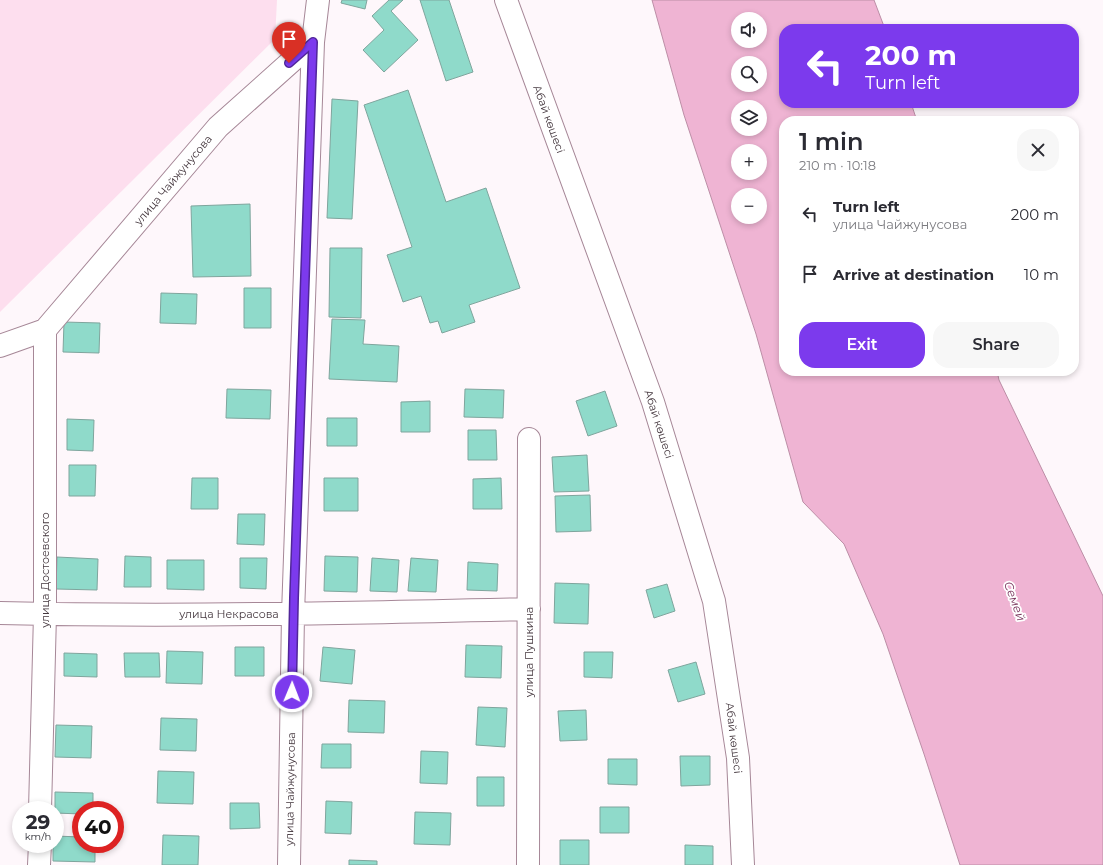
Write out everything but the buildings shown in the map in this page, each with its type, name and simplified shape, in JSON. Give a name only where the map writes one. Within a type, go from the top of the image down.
[{"type":"street","name":"улица Чайжунусова","points":[[289,865],[294,614],[313,42],[318,0]]},
{"type":"street","name":"Абай көшесі","points":[[506,0],[653,402],[714,601],[738,758],[743,865]]},
{"type":"street","name":"улица Чайжунусова","points":[[45,330],[218,127],[313,42]]},
{"type":"street","points":[[0,346],[45,330]]},
{"type":"street","name":"улица Достоевского","points":[[40,801],[45,614],[45,330]]},
{"type":"street","name":"улица Пушкина","points":[[528,865],[529,439]]},
{"type":"street","name":"улица Некрасова","points":[[0,613],[294,614],[529,609]]},
{"type":"street","points":[[39,865],[40,853]]},
{"type":"shaded area","points":[[0,0],[277,0],[275,39],[0,312]]},
{"type":"water","name":"Семей","points":[[652,0],[874,0],[883,24],[779,24],[779,108],[913,108],[915,116],[779,116],[779,376],[998,376],[1103,596],[1103,865],[960,865],[883,634],[844,544],[803,502],[756,334],[684,115]]},
{"type":"route","points":[[289,63],[313,42],[292,692]]}]
